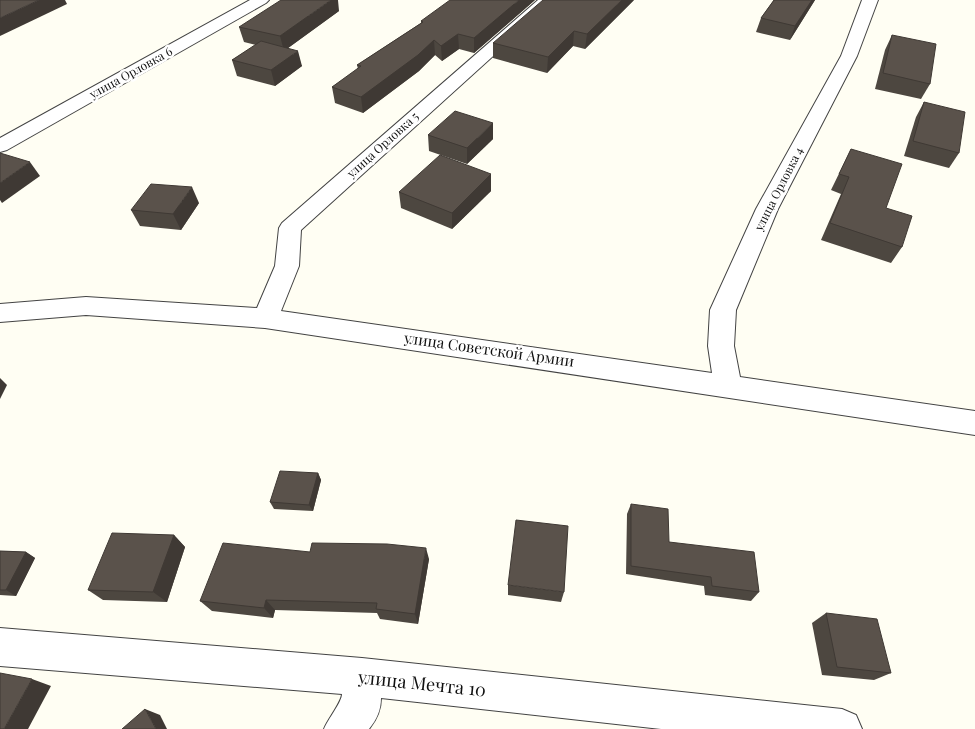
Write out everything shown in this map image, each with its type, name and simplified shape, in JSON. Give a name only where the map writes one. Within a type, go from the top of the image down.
[{"type":"street","name":"улица Орловка 6","points":[[0,146],[261,0]]},
{"type":"street","name":"улица Орловка 5","points":[[265,318],[287,266],[290,228],[548,0]]},
{"type":"street","name":"улица Орловка 4","points":[[728,386],[721,346],[723,310],[767,209],[849,56],[870,0]]},
{"type":"street","name":"улица Советской Армии","points":[[0,313],[86,306],[265,318],[975,423]]},
{"type":"street","name":"улица Мечта 10","points":[[0,647],[362,677],[842,729]]},
{"type":"street","points":[[344,729],[360,708],[362,677]]},
{"type":"building","points":[[0,0],[39,0],[0,18]]},
{"type":"building","points":[[281,0],[331,0],[280,36],[239,27]]},
{"type":"building","points":[[450,0],[519,0],[474,38],[458,34],[441,46],[434,40],[418,55],[361,97],[332,87],[361,66],[357,65],[423,22],[421,21]]},
{"type":"building","points":[[543,0],[622,0],[587,34],[574,31],[548,57],[493,43]]},
{"type":"building","points":[[774,0],[812,0],[795,26],[761,18]]},
{"type":"building","points":[[892,35],[936,44],[930,84],[883,73]]},
{"type":"building","points":[[261,41],[298,51],[271,70],[232,60]]},
{"type":"building","points":[[924,102],[965,112],[959,153],[913,141]]},
{"type":"building","points":[[455,111],[493,123],[467,148],[428,135]]},
{"type":"building","points":[[851,149],[902,164],[886,208],[912,216],[902,247],[830,223],[849,177],[839,174]]},
{"type":"building","points":[[0,153],[30,162],[0,183]]},
{"type":"building","points":[[440,155],[491,174],[452,213],[399,192]]},
{"type":"building","points":[[151,184],[192,187],[173,214],[131,210]]},
{"type":"building","points":[[280,471],[318,473],[309,505],[270,502]]},
{"type":"building","points":[[631,504],[668,509],[669,542],[754,552],[759,592],[712,586],[711,577],[631,566]]},
{"type":"building","points":[[516,520],[568,526],[564,592],[508,585]]},
{"type":"building","points":[[112,533],[174,535],[153,592],[88,590]]},
{"type":"building","points":[[223,543],[310,552],[312,543],[387,544],[426,548],[415,614],[376,609],[377,603],[266,600],[264,608],[200,601]]},
{"type":"building","points":[[0,551],[26,552],[6,590],[0,590]]},
{"type":"building","points":[[826,613],[877,619],[891,673],[837,667]]},
{"type":"building","points":[[0,673],[32,679],[4,729],[0,729]]},
{"type":"building","points":[[145,709],[156,729],[122,729]]}]
